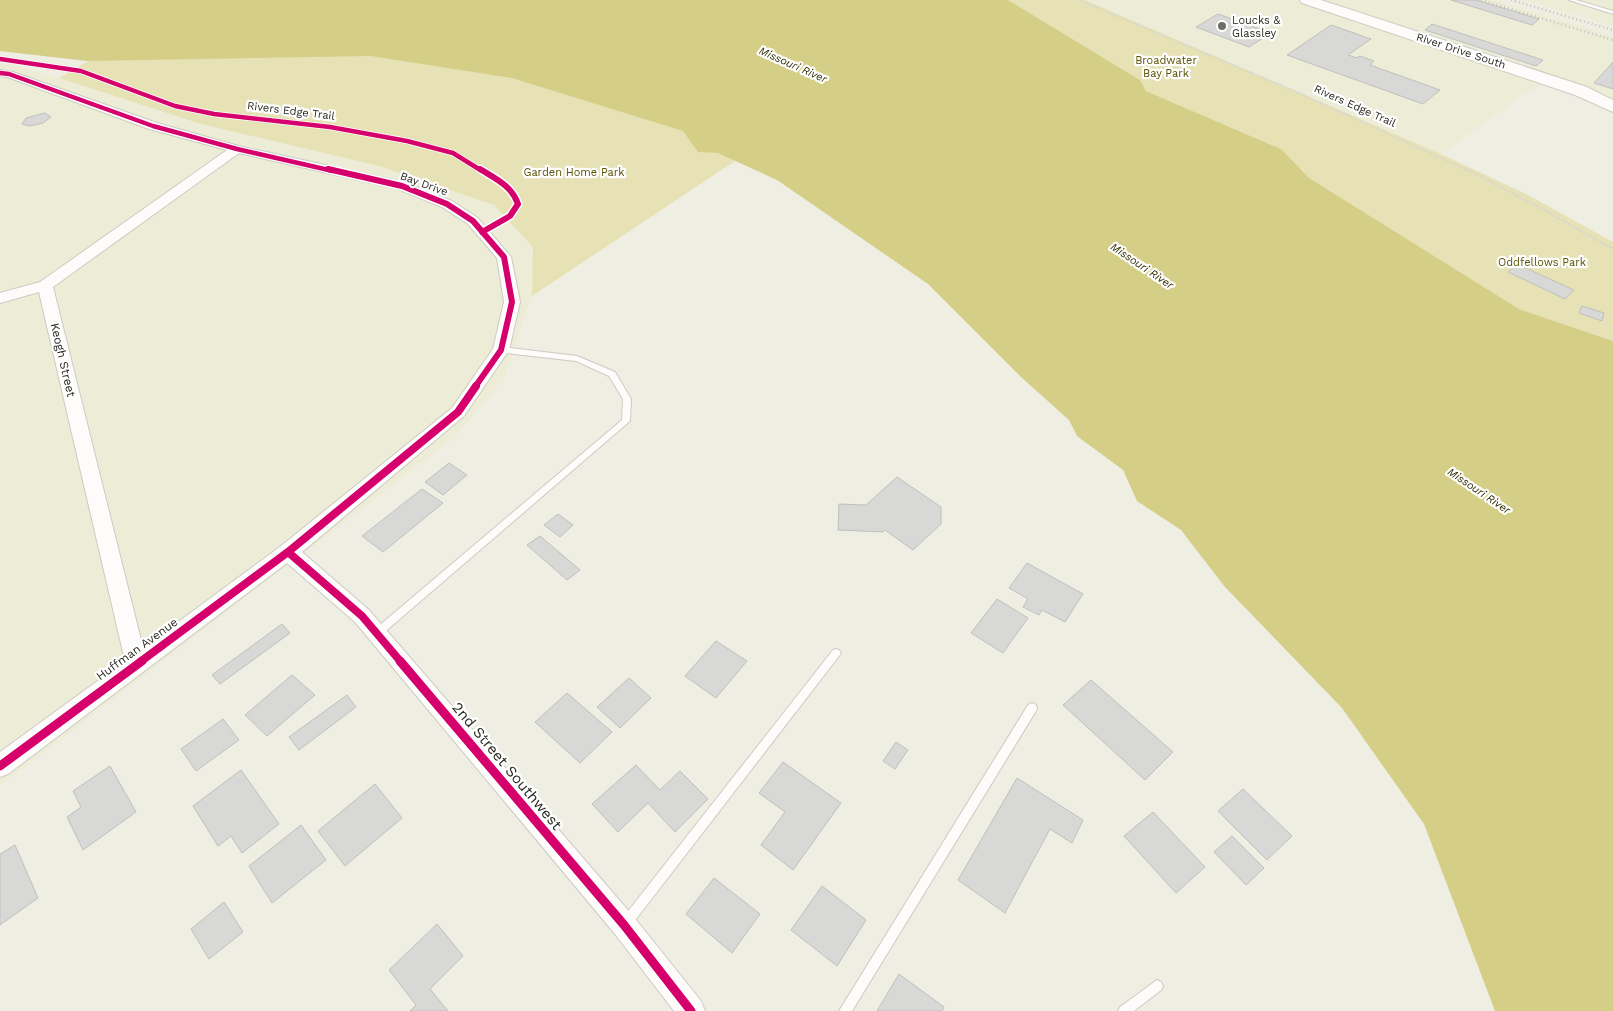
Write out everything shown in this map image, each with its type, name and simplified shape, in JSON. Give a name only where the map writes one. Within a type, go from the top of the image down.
[{"type":"main road","name":"River Drive South","points":[[1307,0],[1572,88],[1613,107]]},
{"type":"street","name":"Bay Drive","points":[[0,73],[9,74],[153,126],[237,149],[402,186],[447,204],[473,221],[504,257],[512,302],[502,350],[458,412],[288,552]]},
{"type":"street","points":[[0,298],[45,285],[237,149]]},
{"type":"street","name":"Keogh Street","points":[[45,285],[136,664]]},
{"type":"street","name":"Huffman Avenue","points":[[0,766],[288,552]]},
{"type":"street","name":"2nd Street Southwest","points":[[288,552],[362,616],[624,925],[691,1011]]},
{"type":"lane","points":[[1571,0],[1613,13]]},
{"type":"lane","points":[[376,633],[626,421],[626,399],[612,374],[577,359],[502,350]]},
{"type":"lane","points":[[624,925],[836,653]]},
{"type":"lane","points":[[845,1011],[1032,708]]},
{"type":"lane","points":[[1124,1011],[1157,986]]},
{"type":"shaded area","points":[[1085,0],[1493,0],[1613,36],[1613,107],[1546,79],[1441,154]]},
{"type":"shaded area","points":[[1523,0],[1613,0],[1613,26]]},
{"type":"shaded area","points":[[0,64],[11,64],[89,87],[201,124],[379,166],[495,205],[534,247],[532,296],[504,379],[454,438],[0,786]]},
{"type":"green space","name":"Oddfellows Park","points":[[1008,0],[1085,0],[1441,154],[1528,195],[1613,242],[1613,341],[1519,309],[1308,178],[1281,149],[1146,91],[1140,80]]},
{"type":"green space","name":"Garden Home Park","points":[[321,50],[455,59],[642,106],[744,155],[532,296],[533,247],[494,205],[379,166],[201,124],[59,78],[99,55]]},
{"type":"water","name":"Missouri River","points":[[0,0],[1008,0],[1140,80],[1146,91],[1281,149],[1309,178],[1519,309],[1613,341],[1613,1011],[1495,1011],[1424,824],[1342,708],[1225,587],[1181,530],[1137,501],[1123,470],[1077,436],[1069,420],[1021,377],[928,284],[777,180],[718,153],[698,152],[683,131],[512,78],[371,56],[87,61],[0,51]]},
{"type":"building","points":[[1451,0],[1476,0],[1539,19],[1532,25]]},
{"type":"building","points":[[1218,14],[1271,33],[1249,47],[1196,27]]},
{"type":"building","points":[[1432,24],[1543,60],[1536,66],[1425,30]]},
{"type":"building","points":[[1331,25],[1371,39],[1348,55],[1357,58],[1360,56],[1374,61],[1370,65],[1440,90],[1423,104],[1287,55]]},
{"type":"building","points":[[1613,62],[1613,89],[1594,83]]},
{"type":"building","points":[[45,113],[51,117],[43,123],[30,126],[22,124],[26,118]]},
{"type":"building","points":[[1517,264],[1574,290],[1565,299],[1508,272]]},
{"type":"building","points":[[1582,306],[1604,313],[1602,321],[1579,313]]},
{"type":"building","points":[[449,463],[467,475],[443,495],[425,482]]},
{"type":"building","points":[[897,477],[941,507],[941,524],[913,550],[885,530],[883,532],[838,530],[839,504],[866,505]]},
{"type":"building","points":[[422,489],[443,503],[383,552],[362,536]]},
{"type":"building","points":[[558,514],[573,525],[560,537],[544,525]]},
{"type":"building","points":[[540,536],[580,570],[567,580],[527,545]]},
{"type":"building","points":[[1027,563],[1083,594],[1065,622],[1042,610],[1039,615],[1023,607],[1028,599],[1009,588]]},
{"type":"building","points":[[997,599],[1028,618],[1003,653],[971,633]]},
{"type":"building","points":[[282,624],[290,633],[220,684],[212,675]]},
{"type":"building","points":[[716,641],[747,661],[716,698],[685,676]]},
{"type":"building","points":[[292,675],[315,695],[267,736],[245,715]]},
{"type":"building","points":[[629,678],[651,698],[620,728],[597,707]]},
{"type":"building","points":[[1091,680],[1173,752],[1145,780],[1063,705]]},
{"type":"building","points":[[567,693],[612,732],[580,763],[535,722]]},
{"type":"building","points":[[347,695],[356,707],[299,750],[289,737]]},
{"type":"building","points":[[223,719],[239,740],[196,771],[181,749]]},
{"type":"building","points":[[896,742],[908,750],[895,769],[883,761]]},
{"type":"building","points":[[783,762],[841,803],[793,870],[761,845],[785,812],[759,793]]},
{"type":"building","points":[[636,765],[660,790],[680,771],[708,799],[675,832],[648,803],[618,832],[592,804]]},
{"type":"building","points":[[110,766],[136,812],[83,850],[67,817],[81,807],[73,791]]},
{"type":"building","points":[[241,770],[279,824],[242,853],[231,836],[218,846],[193,806]]},
{"type":"building","points":[[1017,778],[1083,820],[1072,843],[1050,829],[1005,913],[958,880]]},
{"type":"building","points":[[375,784],[402,818],[345,866],[318,831]]},
{"type":"building","points":[[1243,789],[1292,836],[1267,860],[1218,811]]},
{"type":"building","points":[[1153,812],[1205,867],[1176,893],[1124,836]]},
{"type":"building","points":[[301,825],[326,860],[272,903],[249,866]]},
{"type":"building","points":[[1232,836],[1264,868],[1246,885],[1214,852]]},
{"type":"building","points":[[15,845],[38,898],[0,925],[0,854]]},
{"type":"building","points":[[714,878],[760,914],[732,953],[686,914]]},
{"type":"building","points":[[822,886],[866,920],[837,966],[791,930]]},
{"type":"building","points":[[224,902],[243,932],[209,959],[191,929]]},
{"type":"building","points":[[437,924],[463,956],[430,989],[448,1011],[410,1011],[416,1005],[389,970]]},
{"type":"building","points":[[899,974],[944,1007],[942,1011],[877,1011]]},
{"type":"railway","points":[[1481,0],[1613,40]]},
{"type":"railway","points":[[1511,0],[1613,30]]},
{"type":"cycle path","name":"Rivers Edge Trail","points":[[0,59],[81,71],[175,106],[214,114],[330,127],[407,141],[453,153],[506,185],[515,195],[518,204],[510,216],[482,232]]},
{"type":"cycle path","points":[[0,73],[9,74],[153,126],[237,149],[402,186],[447,204],[473,221],[504,257],[512,302],[501,350],[458,412],[288,552],[0,766]]},
{"type":"cycle path","points":[[288,552],[362,616],[624,925],[691,1011]]},
{"type":"place","name":"Loucks & Glassley","points":[[1222,26]]},
{"type":"park label","name":"Broadwater Bay Park","points":[[1166,66]]}]
